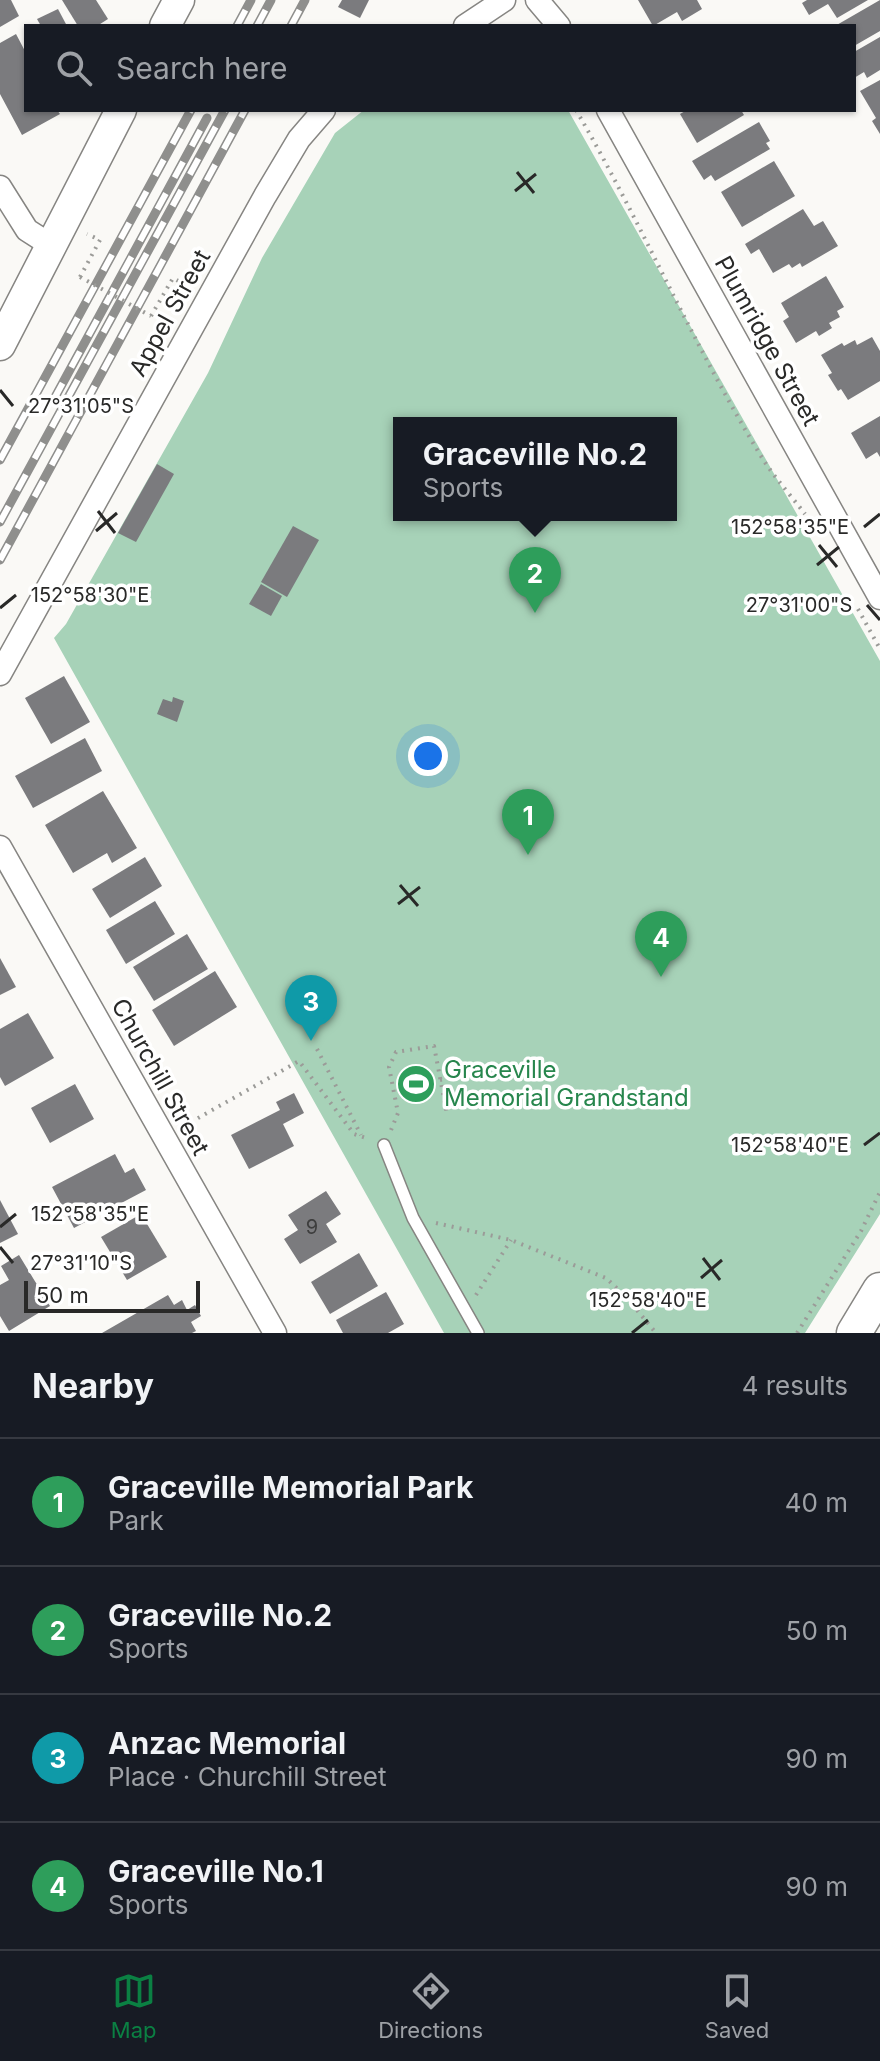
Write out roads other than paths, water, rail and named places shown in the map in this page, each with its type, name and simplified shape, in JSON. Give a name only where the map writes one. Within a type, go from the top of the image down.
[{"type":"main road","points":[[166,24],[179,0]]},
{"type":"main road","points":[[0,345],[120,112]]},
{"type":"main road","points":[[854,1333],[880,1290]]},
{"type":"street","points":[[468,24],[504,0]]},
{"type":"street","points":[[537,0],[557,24]]},
{"type":"street","name":"Appel Street","points":[[0,674],[265,196],[299,139],[322,112]]},
{"type":"street","name":"Plumridge Street","points":[[609,112],[880,598]]},
{"type":"street","points":[[0,187],[27,230],[52,246]]},
{"type":"street","name":"Churchill Street","points":[[0,847],[275,1333]]},
{"type":"lane","points":[[384,1145],[413,1218],[478,1333]]},
{"type":"railway","points":[[238,24],[251,0]]},
{"type":"railway","points":[[258,24],[271,0]]},
{"type":"railway","points":[[292,24],[305,0]]},
{"type":"railway","points":[[0,460],[190,112]]},
{"type":"railway","points":[[0,522],[224,112]]},
{"type":"railway","points":[[0,560],[244,112]]},
{"type":"railway","points":[[54,399],[207,118]]},
{"type":"place","name":"Graceville No.2","points":[[535,613]]},
{"type":"place","name":"Graceville Memorial Park","points":[[528,855]]},
{"type":"place","name":"Graceville No.1","points":[[661,977]]},
{"type":"place","name":"Anzac Memorial","points":[[311,1041]]},
{"type":"place","name":"Graceville Memorial Grandstand","points":[[416,1084]]}]
